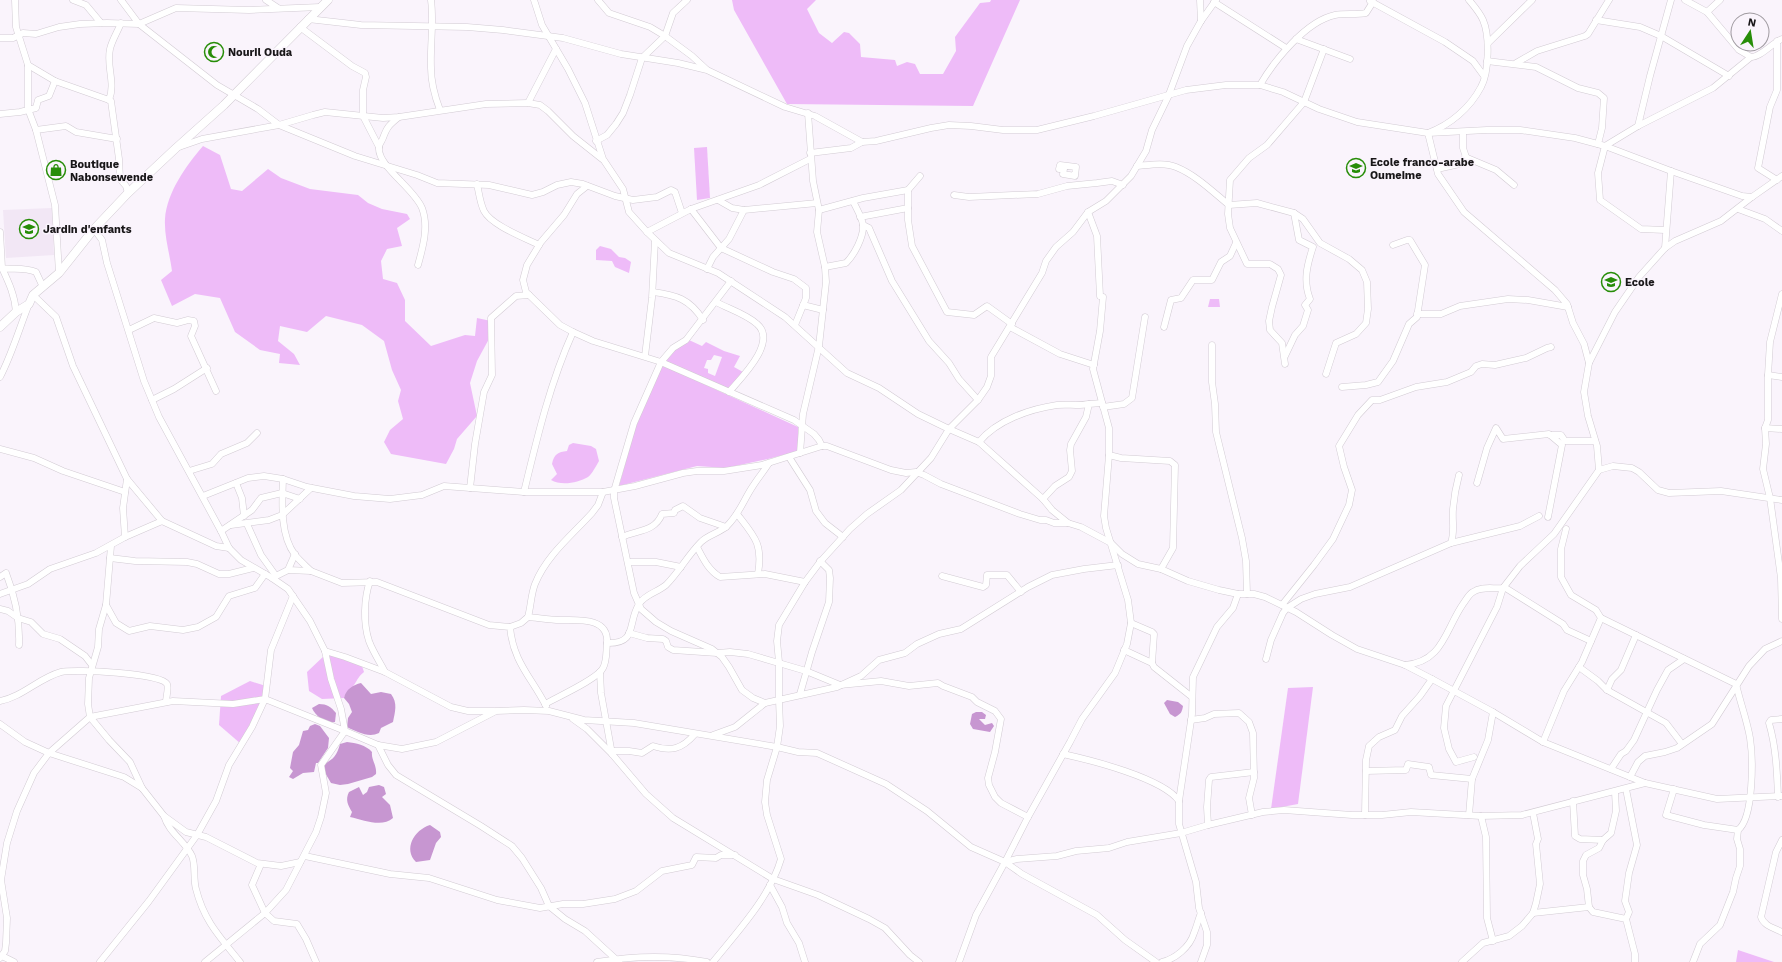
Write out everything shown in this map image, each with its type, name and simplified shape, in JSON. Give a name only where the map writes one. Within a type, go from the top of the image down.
[{"type":"street","points":[[16,0],[16,27],[28,65],[28,109],[36,130],[55,205],[59,273]]},
{"type":"street","points":[[73,0],[86,5],[101,23]]},
{"type":"street","points":[[121,0],[139,24],[217,85],[258,109],[279,125],[328,146],[385,164],[436,183],[478,184],[532,195],[543,192],[557,185],[577,182],[625,199],[633,200],[657,197],[671,190],[675,192],[682,213]]},
{"type":"street","points":[[266,0],[278,8]]},
{"type":"street","points":[[0,377],[9,360],[16,335],[34,295],[59,273],[94,229],[128,193],[234,95],[328,0]]},
{"type":"street","points":[[431,0],[432,76],[435,96],[440,110]]},
{"type":"street","points":[[534,0],[542,25],[585,103],[603,159],[623,189],[629,212],[655,241],[669,253],[718,273],[730,281],[795,326],[819,346],[847,373],[880,388],[918,414],[979,442],[1068,523]]},
{"type":"street","points":[[598,0],[609,13],[644,24],[665,36],[692,56],[707,70]]},
{"type":"street","points":[[596,141],[607,135],[623,113],[642,58],[665,36],[673,13],[687,0]]},
{"type":"street","points":[[1200,0],[1201,21]]},
{"type":"street","points":[[1428,133],[1456,118],[1480,89],[1487,61],[1488,43],[1483,20],[1469,0]]},
{"type":"street","points":[[1488,43],[1532,0]]},
{"type":"street","points":[[1516,63],[1537,51],[1585,36],[1609,0]]},
{"type":"street","points":[[1638,126],[1671,0]]},
{"type":"street","points":[[1685,0],[1707,12],[1739,50],[1751,57]]},
{"type":"street","points":[[1707,12],[1720,0]]},
{"type":"street","points":[[713,962],[747,921],[772,882],[781,859],[767,815],[766,790],[780,726],[778,700],[779,662],[777,641],[779,625],[805,582],[820,562],[866,514],[901,490],[916,472],[931,458],[949,429],[978,400],[990,382],[991,357],[1042,273],[1046,261],[1056,247],[1074,232],[1088,212],[1106,200],[1123,185],[1146,151],[1152,130],[1168,96],[1187,46],[1201,21],[1215,1],[1286,48]]},
{"type":"street","points":[[1260,85],[1269,70],[1286,48],[1317,23],[1335,15],[1366,13],[1371,1],[1445,42],[1473,61],[1484,76]]},
{"type":"street","points":[[0,38],[13,38],[18,34],[36,34],[60,27],[80,24],[139,24],[176,8],[249,10],[320,7]]},
{"type":"street","points":[[308,19],[361,26],[467,27],[503,30],[578,42],[621,54],[678,63],[707,70],[785,107],[815,116],[862,142]]},
{"type":"street","points":[[1596,20],[1640,28],[1661,36],[1729,76]]},
{"type":"street","points":[[108,100],[112,80],[110,50],[121,23]]},
{"type":"street","points":[[300,27],[352,66],[365,73],[366,77],[363,90],[363,116],[379,147],[385,164],[412,191],[423,211],[425,231],[418,265]]},
{"type":"street","points":[[1296,39],[1350,59]]},
{"type":"street","points":[[1665,230],[1641,229],[1600,200],[1598,173],[1605,146],[1638,126],[1713,88],[1751,57],[1757,56],[1780,40]]},
{"type":"street","points":[[1780,40],[1777,90],[1770,107],[1758,168],[1780,178]]},
{"type":"street","points":[[528,103],[556,49]]},
{"type":"street","points":[[1285,364],[1282,343],[1270,330],[1269,321],[1281,275],[1278,269],[1270,264],[1247,264],[1228,223],[1230,180],[1249,158],[1269,143],[1304,102],[1324,49]]},
{"type":"street","points":[[1487,61],[1536,66],[1578,88],[1598,93],[1604,98],[1602,128],[1598,144]]},
{"type":"street","points":[[28,65],[55,82],[111,101],[117,139],[120,179],[126,186],[128,193]]},
{"type":"street","points":[[0,114],[20,112],[36,108],[38,100],[49,96],[55,82]]},
{"type":"street","points":[[647,232],[691,209],[758,186],[810,156],[851,148],[862,142],[876,141],[949,126],[971,126],[1003,130],[1037,130],[1094,116],[1186,90],[1226,85],[1260,85],[1283,92],[1304,102],[1358,122],[1428,133],[1520,130],[1541,132],[1598,144],[1736,194],[1752,197]]},
{"type":"street","points":[[176,148],[202,139],[279,125],[313,114],[326,112],[363,116],[399,117],[486,104],[528,103],[540,106],[548,111],[573,136],[603,159]]},
{"type":"street","points":[[800,453],[802,425],[819,346],[826,282],[825,267],[817,232],[819,210],[810,156],[808,113]]},
{"type":"street","points":[[379,147],[386,128],[399,117]]},
{"type":"street","points":[[36,130],[66,126],[76,132],[117,139]]},
{"type":"street","points":[[1437,169],[1464,163],[1467,160],[1463,148],[1463,132]]},
{"type":"street","points":[[1428,133],[1437,169],[1448,190],[1464,212],[1555,290],[1568,307],[1573,323],[1584,344],[1588,363],[1584,392],[1588,416],[1595,441],[1599,470]]},
{"type":"street","points":[[1466,157],[1496,170],[1514,185]]},
{"type":"street","points":[[1137,166],[1158,164],[1176,166],[1229,205],[1257,203],[1294,213],[1303,219],[1320,242],[1349,259],[1362,270],[1367,282],[1368,309],[1366,323],[1356,334],[1336,343],[1326,374]]},
{"type":"street","points":[[1665,248],[1665,230],[1671,171]]},
{"type":"street","points":[[819,210],[853,201],[908,190],[920,176]]},
{"type":"street","points":[[1588,363],[1615,312],[1639,277],[1665,248],[1675,241],[1721,221],[1780,178]]},
{"type":"street","points":[[954,195],[969,197],[1038,194],[1067,186],[1112,182],[1123,185]]},
{"type":"street","points":[[478,184],[481,201],[487,216],[502,226],[540,244]]},
{"type":"street","points":[[587,186],[577,194],[564,215],[540,244],[527,265],[524,275],[524,288],[529,295],[560,325],[572,332],[661,362],[802,425],[814,434],[822,446]]},
{"type":"street","points":[[908,190],[908,231],[912,246],[947,312],[974,315],[987,306],[1011,326],[1060,354],[1094,365]]},
{"type":"street","points":[[718,200],[732,208],[744,210],[817,203]]},
{"type":"street","points":[[825,267],[846,264],[850,260],[859,241],[863,225],[853,201]]},
{"type":"street","points":[[860,217],[908,208]]},
{"type":"street","points":[[691,209],[721,248],[773,272],[794,279],[806,288],[807,293],[795,326]]},
{"type":"street","points":[[1738,209],[1765,219],[1782,231]]},
{"type":"street","points":[[707,269],[713,257],[729,239],[744,210]]},
{"type":"street","points":[[960,962],[976,915],[1028,817],[1082,719],[1115,673],[1124,650],[1131,623],[1128,600],[1104,516],[1109,455],[1109,428],[1094,373],[1100,331],[1102,296],[1097,236],[1088,212]]},
{"type":"street","points":[[1285,356],[1295,335],[1303,326],[1308,310],[1305,305],[1310,299],[1306,289],[1306,269],[1313,247],[1298,240],[1294,213]]},
{"type":"street","points":[[863,225],[869,228],[892,281],[929,341],[949,363],[959,379],[978,400]]},
{"type":"street","points":[[94,229],[102,240],[107,264],[144,381],[159,417],[229,548],[241,560],[253,568],[265,574],[274,576],[288,570],[310,571],[342,583],[370,581],[392,587],[489,625],[510,627],[522,623],[528,617],[534,586],[541,571],[549,559],[592,513],[598,505],[604,492]]},
{"type":"street","points":[[0,232],[1,268],[13,293],[16,312]]},
{"type":"street","points":[[1342,387],[1366,385],[1378,382],[1393,361],[1409,324],[1417,317],[1425,265],[1410,240],[1393,245]]},
{"type":"street","points":[[645,356],[653,292],[655,241]]},
{"type":"street","points":[[1164,328],[1171,300],[1181,298],[1193,280],[1212,280],[1221,262],[1230,256],[1236,243]]},
{"type":"street","points":[[1,268],[10,270],[24,269],[36,272],[43,287]]},
{"type":"street","points":[[730,281],[703,320],[686,340],[673,348],[661,362],[634,423],[614,491],[614,498],[634,593],[641,609],[656,622],[671,631],[705,645],[717,653],[729,667],[742,690],[753,698],[765,703]]},
{"type":"street","points":[[653,292],[668,294],[689,303],[697,310],[703,320]]},
{"type":"street","points":[[1782,294],[1779,324],[1770,342],[1768,420],[1765,428],[1766,444],[1763,469],[1770,498],[1782,578],[1782,619]]},
{"type":"street","points":[[34,295],[56,317],[74,369],[127,479],[162,521],[194,537],[223,548],[229,548]]},
{"type":"street","points":[[470,488],[475,444],[484,392],[492,375],[490,318],[516,296],[529,295]]},
{"type":"street","points":[[1417,314],[1440,314],[1460,306],[1508,299],[1528,300],[1568,307]]},
{"type":"street","points":[[716,302],[757,324],[762,332],[762,349],[758,358],[729,392]]},
{"type":"street","points":[[0,328],[16,312],[29,304]]},
{"type":"street","points":[[803,305],[823,310]]},
{"type":"street","points":[[979,442],[991,429],[1006,420],[1056,405],[1124,404],[1132,398],[1145,317]]},
{"type":"street","points":[[128,330],[154,318],[177,323],[192,320],[195,323],[195,326],[191,336],[207,368],[216,391]]},
{"type":"street","points":[[524,492],[539,428],[564,351],[572,332]]},
{"type":"street","points":[[1212,345],[1212,382],[1215,404],[1216,432],[1242,538],[1246,561],[1247,594]]},
{"type":"street","points":[[1266,659],[1271,640],[1284,607],[1333,540],[1347,511],[1352,490],[1339,446],[1358,415],[1367,405],[1372,400],[1380,400],[1409,389],[1447,382],[1471,372],[1476,366],[1482,364],[1498,364],[1526,358],[1551,347]]},
{"type":"street","points":[[152,400],[174,389],[207,368]]},
{"type":"street","points":[[1768,375],[1782,376]]},
{"type":"street","points":[[1043,499],[1055,486],[1069,478],[1072,471],[1070,450],[1071,444],[1086,417],[1089,404]]},
{"type":"street","points":[[1477,483],[1487,448],[1496,428],[1503,439],[1561,435],[1565,441],[1595,441]]},
{"type":"street","points":[[1765,428],[1782,429]]},
{"type":"street","points":[[189,471],[212,464],[221,454],[247,443],[257,433]]},
{"type":"street","points":[[1548,517],[1562,446],[1550,435]]},
{"type":"street","points":[[202,496],[258,476],[270,476],[311,488],[354,496],[390,499],[422,494],[441,486],[524,492],[604,492],[614,491],[682,473],[739,469],[769,463],[822,446],[832,447],[891,470],[906,473],[916,472],[1020,514],[1054,523],[1068,523],[1081,527],[1111,543],[1122,554],[1138,564],[1161,569],[1188,581],[1238,594],[1265,597],[1307,618],[1332,635],[1357,648],[1405,665],[1432,679],[1493,712],[1543,742],[1644,783],[1717,799],[1780,796],[1774,739],[1769,723],[1772,720],[1782,719]]},
{"type":"street","points":[[0,449],[34,458],[63,471],[125,492]]},
{"type":"street","points":[[1109,455],[1121,458],[1170,462],[1175,465],[1173,548],[1161,569]]},
{"type":"street","points":[[789,457],[810,490],[816,511],[824,523],[843,537]]},
{"type":"street","points":[[607,644],[619,643],[629,633],[639,604],[643,599],[665,586],[701,542],[726,527],[737,514],[753,486],[769,463]]},
{"type":"street","points":[[1474,757],[1456,762],[1449,749],[1444,728],[1446,706],[1497,607],[1503,587],[1520,566],[1554,534],[1599,470],[1614,466],[1632,468],[1658,490],[1669,493],[1721,491],[1782,500]]},
{"type":"street","points":[[1451,543],[1454,530],[1452,523],[1454,494],[1459,475]]},
{"type":"street","points":[[125,537],[124,508],[127,479]]},
{"type":"street","points":[[283,479],[282,515],[286,537],[295,554],[310,571]]},
{"type":"street","points":[[236,483],[242,498],[244,516]]},
{"type":"street","points":[[230,525],[269,520],[282,515],[311,488]]},
{"type":"street","points":[[221,531],[255,507],[261,498],[282,494],[300,499]]},
{"type":"street","points":[[622,537],[633,532],[646,530],[659,522],[662,514],[674,513],[675,510],[683,506],[693,514],[709,522],[726,527]]},
{"type":"street","points":[[737,514],[757,543],[760,552],[758,574]]},
{"type":"street","points":[[1284,607],[1308,596],[1350,587],[1451,543],[1520,526],[1539,516]]},
{"type":"street","points":[[0,594],[28,584],[50,569],[85,558],[111,546],[125,537],[162,521]]},
{"type":"street","points":[[205,962],[265,913],[286,890],[300,862],[305,856],[316,832],[325,802],[326,787],[321,765],[345,730],[341,709],[331,678],[325,651],[310,621],[293,596],[274,576],[260,556],[247,524]]},
{"type":"street","points":[[1566,530],[1561,549],[1561,577],[1571,595],[1596,610],[1601,618],[1736,684],[1750,737],[1752,760],[1751,797],[1744,826],[1738,830],[1704,825],[1666,815],[1674,789]]},
{"type":"street","points":[[111,546],[106,605],[99,629],[98,648],[91,668],[88,697],[90,716],[109,740],[130,762],[142,788],[164,816],[186,832],[206,837],[243,858],[261,864],[281,866],[300,862]]},
{"type":"street","points":[[697,547],[710,568],[720,577],[758,574],[774,575],[805,582]]},
{"type":"street","points":[[288,570],[295,554]]},
{"type":"street","points":[[110,558],[135,561],[187,562],[198,564],[219,574],[229,574],[253,568]]},
{"type":"street","points":[[628,562],[656,562],[680,567]]},
{"type":"street","points":[[800,694],[829,602],[829,570],[820,562]]},
{"type":"street","points":[[629,633],[647,638],[663,639],[666,641],[668,647],[673,650],[717,653],[738,652],[779,662],[840,685],[861,676],[879,660],[905,653],[917,644],[939,634],[961,628],[1028,587],[1058,573],[1118,565]]},
{"type":"street","points":[[3,572],[12,590],[18,618],[19,645]]},
{"type":"street","points":[[0,577],[3,572]]},
{"type":"street","points":[[106,605],[116,623],[130,630],[150,626],[176,630],[190,630],[216,616],[230,596],[234,593],[241,593],[255,588],[265,574]]},
{"type":"street","points":[[942,576],[983,587],[986,586],[988,575],[1007,575],[1021,592]]},
{"type":"street","points":[[370,581],[366,597],[366,630],[369,642],[385,672]]},
{"type":"street","points":[[1405,665],[1420,663],[1435,653],[1444,640],[1460,608],[1471,593],[1483,588],[1503,587],[1563,624],[1567,630],[1590,641]]},
{"type":"street","points":[[1201,962],[1207,945],[1207,932],[1201,913],[1196,882],[1179,824],[1178,801],[1191,720],[1193,677],[1217,627],[1233,608],[1238,594]]},
{"type":"street","points":[[100,962],[145,907],[187,849],[197,835],[216,801],[229,765],[252,728],[265,700],[271,650],[293,596]]},
{"type":"street","points":[[0,609],[8,611],[18,618],[31,622],[43,634],[60,638],[82,653],[91,668]]},
{"type":"street","points":[[528,617],[589,621],[600,626],[605,631],[607,636],[606,660],[600,672],[600,686],[612,752]]},
{"type":"street","points":[[1543,742],[1564,691],[1579,667],[1601,618]]},
{"type":"street","points":[[1131,623],[1147,629],[1154,634],[1152,663]]},
{"type":"street","points":[[510,627],[511,638],[518,660],[549,711]]},
{"type":"street","points":[[1607,690],[1612,679],[1621,670],[1636,635]]},
{"type":"street","points":[[1630,777],[1638,762],[1645,756],[1665,752],[1682,744],[1712,724],[1736,684],[1749,666],[1765,649],[1782,641]]},
{"type":"street","points":[[1124,650],[1152,663],[1154,667],[1192,697]]},
{"type":"street","points":[[325,651],[385,672],[451,707],[468,711],[549,711],[570,717],[606,722],[634,723],[776,746],[798,752],[817,753],[886,784],[927,811],[971,847],[1005,862],[1022,874],[1097,915],[1125,940],[1156,962]]},
{"type":"street","points":[[1611,769],[1621,754],[1626,751],[1634,740],[1668,670],[1684,659]]},
{"type":"street","points":[[1579,667],[1598,681],[1607,690],[1666,723],[1682,744]]},
{"type":"street","points":[[0,701],[12,698],[60,672],[91,668],[158,678],[168,686],[166,702]]},
{"type":"street","points":[[545,704],[567,693],[600,672]]},
{"type":"street","points":[[1365,815],[1366,771],[1369,746],[1379,737],[1395,730],[1402,716],[1420,696],[1432,679]]},
{"type":"street","points":[[709,736],[735,727],[765,703],[800,694],[840,685],[881,681],[909,686],[938,683],[972,697],[977,702],[992,709],[999,715],[1001,723],[988,778],[989,786],[1000,803],[1028,817]]},
{"type":"street","points":[[14,962],[1,957],[6,942],[7,918],[1,880],[7,843],[17,811],[34,774],[49,752],[90,716],[180,700],[233,704],[265,700],[345,730],[378,745],[402,749],[425,746],[446,738],[496,711]]},
{"type":"street","points":[[1469,815],[1472,779],[1488,740],[1493,712]]},
{"type":"street","points":[[1191,720],[1205,718],[1214,714],[1239,713],[1249,722],[1253,733],[1254,778],[1249,798],[1252,815]]},
{"type":"street","points":[[570,717],[587,729],[612,752],[646,794],[673,818],[735,855],[772,882],[818,895],[885,928],[910,955],[919,962]]},
{"type":"street","points":[[0,724],[24,742],[124,777],[142,788]]},
{"type":"street","points":[[612,752],[629,751],[642,753],[652,746],[660,749],[670,749],[685,744],[695,734]]},
{"type":"street","points":[[378,745],[388,765],[396,775],[512,846],[526,864],[549,906],[565,919],[585,931],[618,960]]},
{"type":"street","points":[[1063,754],[1110,766],[1145,778],[1175,795],[1178,801]]},
{"type":"street","points":[[1366,771],[1406,770],[1408,764],[1429,767],[1431,775],[1472,779]]},
{"type":"street","points":[[1208,825],[1207,807],[1210,780],[1212,777],[1254,772]]},
{"type":"street","points":[[1005,862],[1017,859],[1057,856],[1076,851],[1108,848],[1127,842],[1181,833],[1252,815],[1284,810],[1365,815],[1411,812],[1481,816],[1533,813],[1644,783]]},
{"type":"street","points":[[1626,789],[1637,845],[1629,873],[1625,901],[1628,912],[1626,919],[1635,954],[1635,962]]},
{"type":"street","points":[[1615,792],[1616,811],[1611,833],[1603,840],[1598,848],[1586,855],[1583,861],[1583,875],[1587,889],[1589,907],[1593,912],[1626,919]]},
{"type":"street","points":[[1573,801],[1575,836],[1580,839],[1603,840]]},
{"type":"street","points":[[1462,962],[1483,943],[1509,936],[1522,926],[1532,913],[1540,884],[1536,844],[1538,839],[1533,813]]},
{"type":"street","points":[[164,816],[166,823],[193,858],[194,884],[210,925],[240,962]]},
{"type":"street","points":[[1481,816],[1486,837],[1487,918],[1493,941]]},
{"type":"street","points":[[1693,962],[1700,944],[1720,925],[1733,892],[1740,866],[1740,849],[1737,839],[1738,830]]},
{"type":"street","points":[[1782,840],[1776,852],[1761,917],[1762,922],[1782,932]]},
{"type":"street","points":[[305,856],[390,874],[428,878],[497,900],[520,906],[531,907],[616,899],[636,891],[662,871],[692,865],[696,857],[716,858],[722,855],[735,855]]},
{"type":"street","points":[[261,864],[252,885],[265,913],[274,921],[292,922],[297,924],[306,939],[316,962]]},
{"type":"street","points":[[772,882],[787,923],[799,944],[805,962]]},
{"type":"street","points":[[1532,913],[1589,907]]},
{"type":"street","points":[[1162,962],[1168,961],[1178,954],[1191,940],[1201,913]]},
{"type":"street","points":[[597,962],[618,960],[688,959],[707,962]]},
{"type":"shaded area","points":[[732,0],[816,0],[807,9],[819,33],[832,43],[844,32],[849,33],[860,44],[861,57],[895,60],[897,66],[907,62],[915,64],[920,74],[943,74],[956,51],[955,37],[980,3],[990,2],[991,0],[1020,0],[973,106],[787,104],[734,10]]},
{"type":"shaded area","points":[[203,146],[220,155],[231,189],[242,191],[268,169],[281,178],[310,189],[358,195],[368,203],[382,209],[407,214],[410,219],[397,228],[402,246],[387,249],[381,261],[383,279],[397,283],[405,300],[405,321],[431,346],[465,335],[475,336],[477,318],[491,321],[490,337],[477,361],[470,383],[477,416],[457,439],[454,449],[446,464],[391,454],[384,442],[390,430],[403,419],[398,401],[401,390],[392,370],[384,341],[362,325],[326,316],[307,332],[280,326],[278,341],[294,354],[300,365],[279,363],[280,354],[260,350],[235,332],[220,298],[195,294],[172,306],[161,280],[172,271],[165,232],[165,219],[169,199],[173,189],[190,162]]},
{"type":"shaded area","points":[[707,147],[710,198],[697,200],[694,148]]},
{"type":"shaded area","name":"Jardin d'enfants","points":[[52,208],[54,255],[6,258],[3,210]]},
{"type":"shaded area","points":[[600,246],[611,249],[619,257],[625,258],[631,262],[629,273],[615,267],[612,261],[596,260],[596,250]]},
{"type":"shaded area","points":[[1210,299],[1219,299],[1220,307],[1208,307]]},
{"type":"shaded area","points":[[689,340],[702,346],[706,342],[724,351],[740,356],[734,367],[743,372],[729,391],[664,362],[673,349]],"holes":[[[714,355],[722,357],[715,376],[708,373],[708,369],[704,368],[707,360],[711,360]]]},
{"type":"shaded area","points":[[662,365],[798,427],[798,451],[726,468],[697,466],[619,486],[636,425]]},
{"type":"shaded area","points":[[573,443],[591,446],[596,449],[599,461],[588,477],[579,481],[560,483],[551,480],[557,474],[552,464],[555,456],[561,452],[567,451],[569,445]]},
{"type":"shaded area","points":[[334,654],[361,663],[364,672],[347,692],[344,698],[322,699],[309,691],[307,672],[325,655]]},
{"type":"shaded area","points":[[250,681],[266,686],[263,701],[241,744],[219,725],[221,696]]},
{"type":"shaded area","points":[[361,683],[371,694],[381,692],[391,694],[395,701],[395,715],[393,722],[381,728],[379,733],[371,735],[363,734],[347,727],[348,718],[352,712],[349,704],[344,698],[346,692],[350,688]]},
{"type":"shaded area","points":[[1313,687],[1298,804],[1271,809],[1288,688]]},
{"type":"shaded area","points":[[1167,700],[1178,702],[1183,706],[1180,714],[1175,717],[1170,714],[1164,703]]},
{"type":"shaded area","points":[[319,704],[327,705],[336,713],[335,722],[325,721],[316,714],[312,708]]},
{"type":"shaded area","points":[[982,712],[986,715],[985,719],[979,719],[985,725],[992,723],[994,726],[990,732],[973,729],[970,724],[972,714]]},
{"type":"shaded area","points":[[315,724],[320,726],[329,738],[328,748],[318,763],[316,763],[314,772],[303,773],[293,779],[289,777],[293,771],[290,768],[293,752],[299,745],[303,731],[308,730],[310,726]]},
{"type":"shaded area","points":[[347,742],[364,746],[372,752],[376,774],[372,777],[348,784],[340,785],[331,783],[324,771],[324,764],[335,756],[340,744]]},
{"type":"shaded area","points":[[379,785],[384,787],[386,794],[382,797],[390,805],[393,818],[389,821],[378,823],[350,817],[352,812],[347,800],[349,792],[359,787],[363,795],[367,792],[369,787]]},
{"type":"shaded area","points":[[430,825],[440,832],[441,837],[436,843],[430,860],[416,862],[410,851],[412,840],[419,831]]},
{"type":"shaded area","points":[[1738,950],[1774,962],[1736,962]]},
{"type":"place","name":"Nouril Ouda","points":[[214,52]]},
{"type":"place","name":"Ecole franco-arabe Oumeime","points":[[1356,168]]},
{"type":"place","name":"Boutique Nabonsewende","points":[[56,170]]},
{"type":"place","name":"Jardin d'enfants","points":[[29,229]]},
{"type":"place","name":"Ecole","points":[[1611,282]]}]
